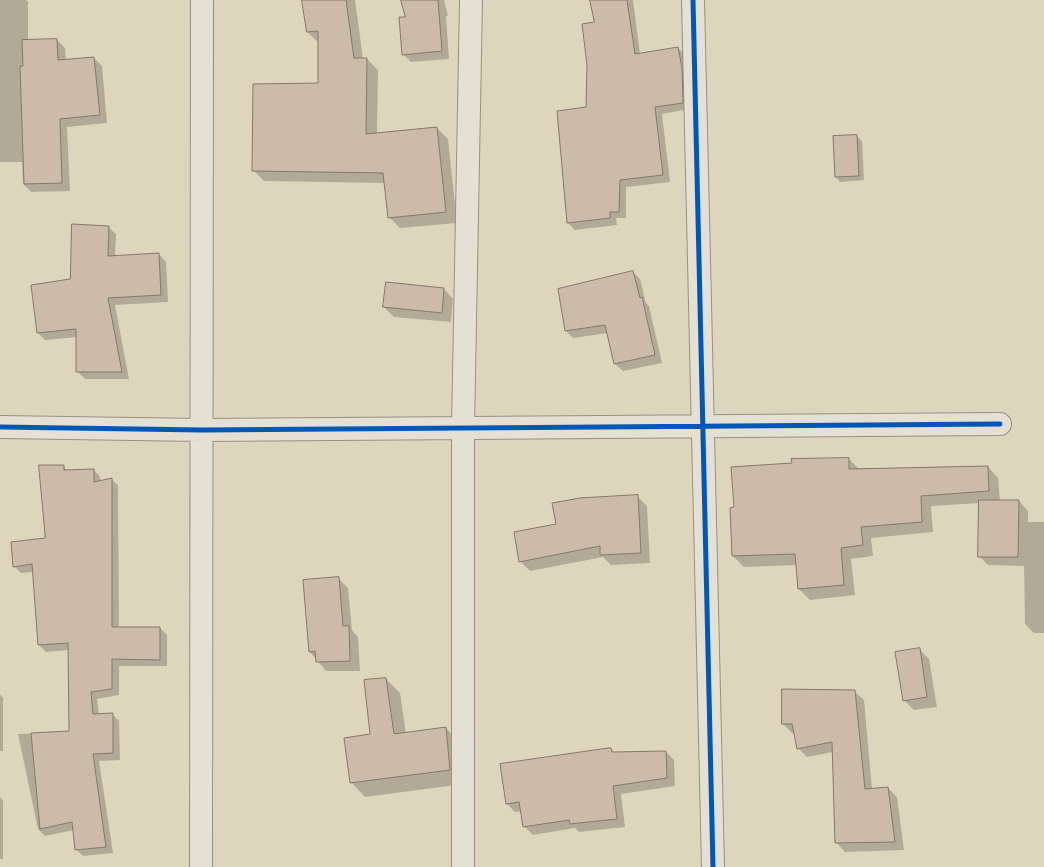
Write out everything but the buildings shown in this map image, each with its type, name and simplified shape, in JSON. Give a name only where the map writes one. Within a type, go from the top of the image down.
[{"type":"street","points":[[201,867],[202,0]]},
{"type":"street","points":[[463,867],[463,428],[471,0]]},
{"type":"street","points":[[693,0],[713,867]]},
{"type":"street","points":[[0,427],[202,430],[1000,424]]},
{"type":"cycle path","points":[[693,0],[713,867]]},
{"type":"cycle path","points":[[0,427],[202,430],[1000,424]]}]
